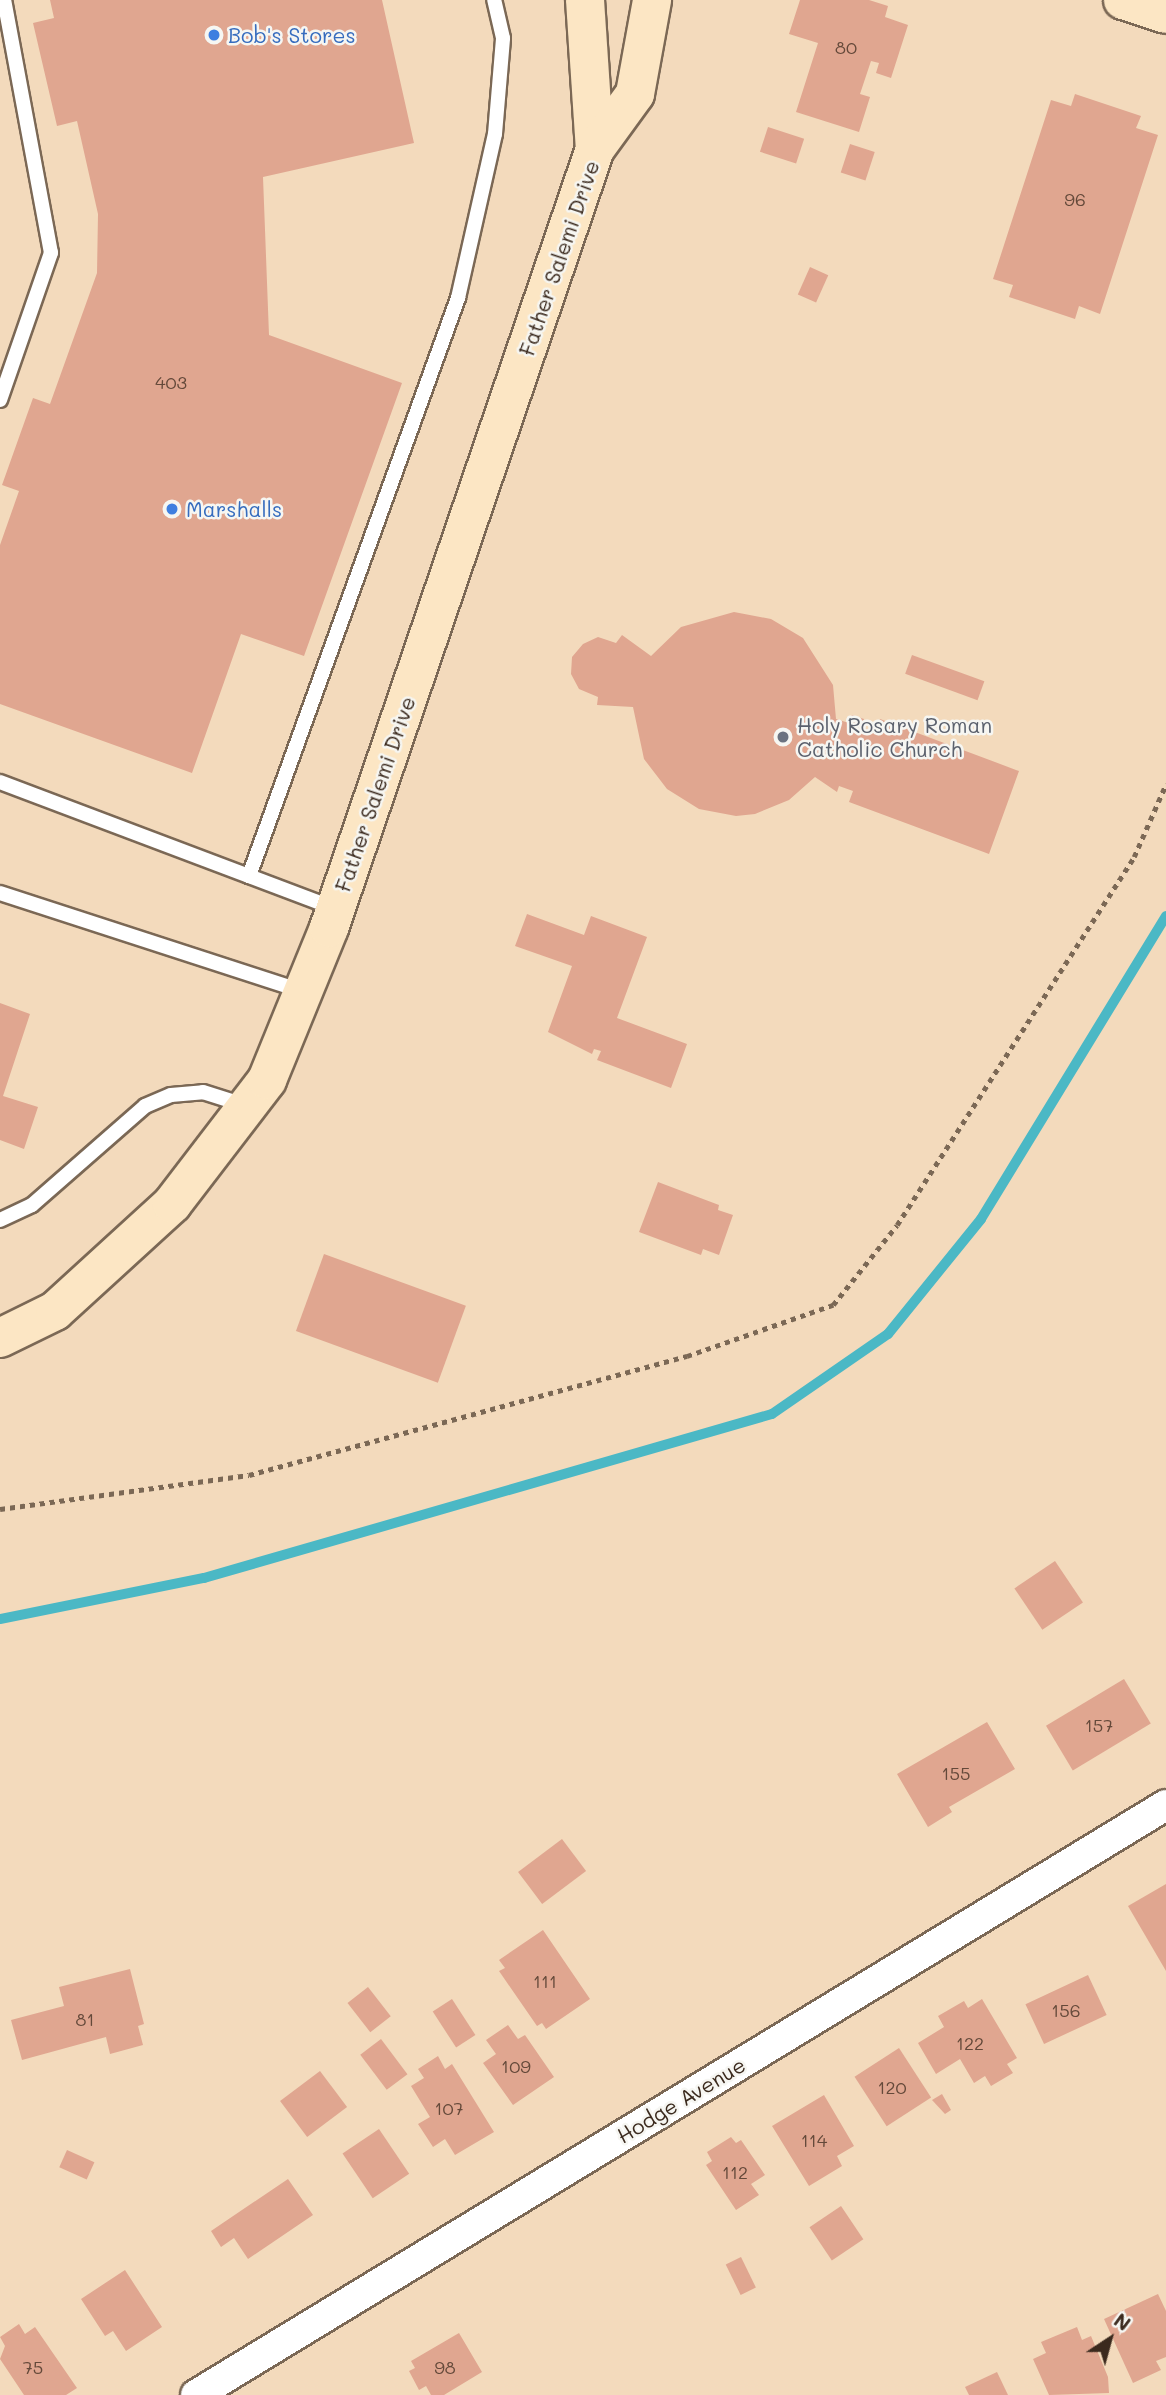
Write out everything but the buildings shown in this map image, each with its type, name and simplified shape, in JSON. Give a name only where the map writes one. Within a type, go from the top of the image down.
[{"type":"main road","name":"Father Salemi Drive","points":[[585,0],[595,149]]},
{"type":"main road","name":"Father Salemi Drive","points":[[0,1338],[55,1311],[172,1204],[267,1080],[335,909],[595,149],[635,94],[652,0]]},
{"type":"main road","points":[[1123,0],[1166,14]]},
{"type":"street","name":"Hodge Avenue","points":[[196,2395],[1166,1805]]},
{"type":"lane","points":[[0,400],[51,253],[4,0]]},
{"type":"lane","points":[[249,876],[458,298],[495,134],[503,38],[494,0]]},
{"type":"lane","points":[[0,782],[335,909]]},
{"type":"lane","points":[[0,893],[303,991]]},
{"type":"lane","points":[[0,1220],[32,1205],[145,1106],[171,1095],[203,1092],[247,1105]]},
{"type":"path","points":[[0,1509],[249,1475],[687,1356],[833,1305],[897,1225],[1127,868],[1166,784]]},
{"type":"waterway","points":[[0,1619],[204,1578],[772,1414],[888,1334],[981,1219],[1166,916]]},
{"type":"place","name":"Bob's Stores","points":[[214,35]]},
{"type":"place","name":"Marshalls","points":[[172,509]]},
{"type":"place","name":"Holy Rosary Roman Catholic Church","points":[[783,737]]}]
